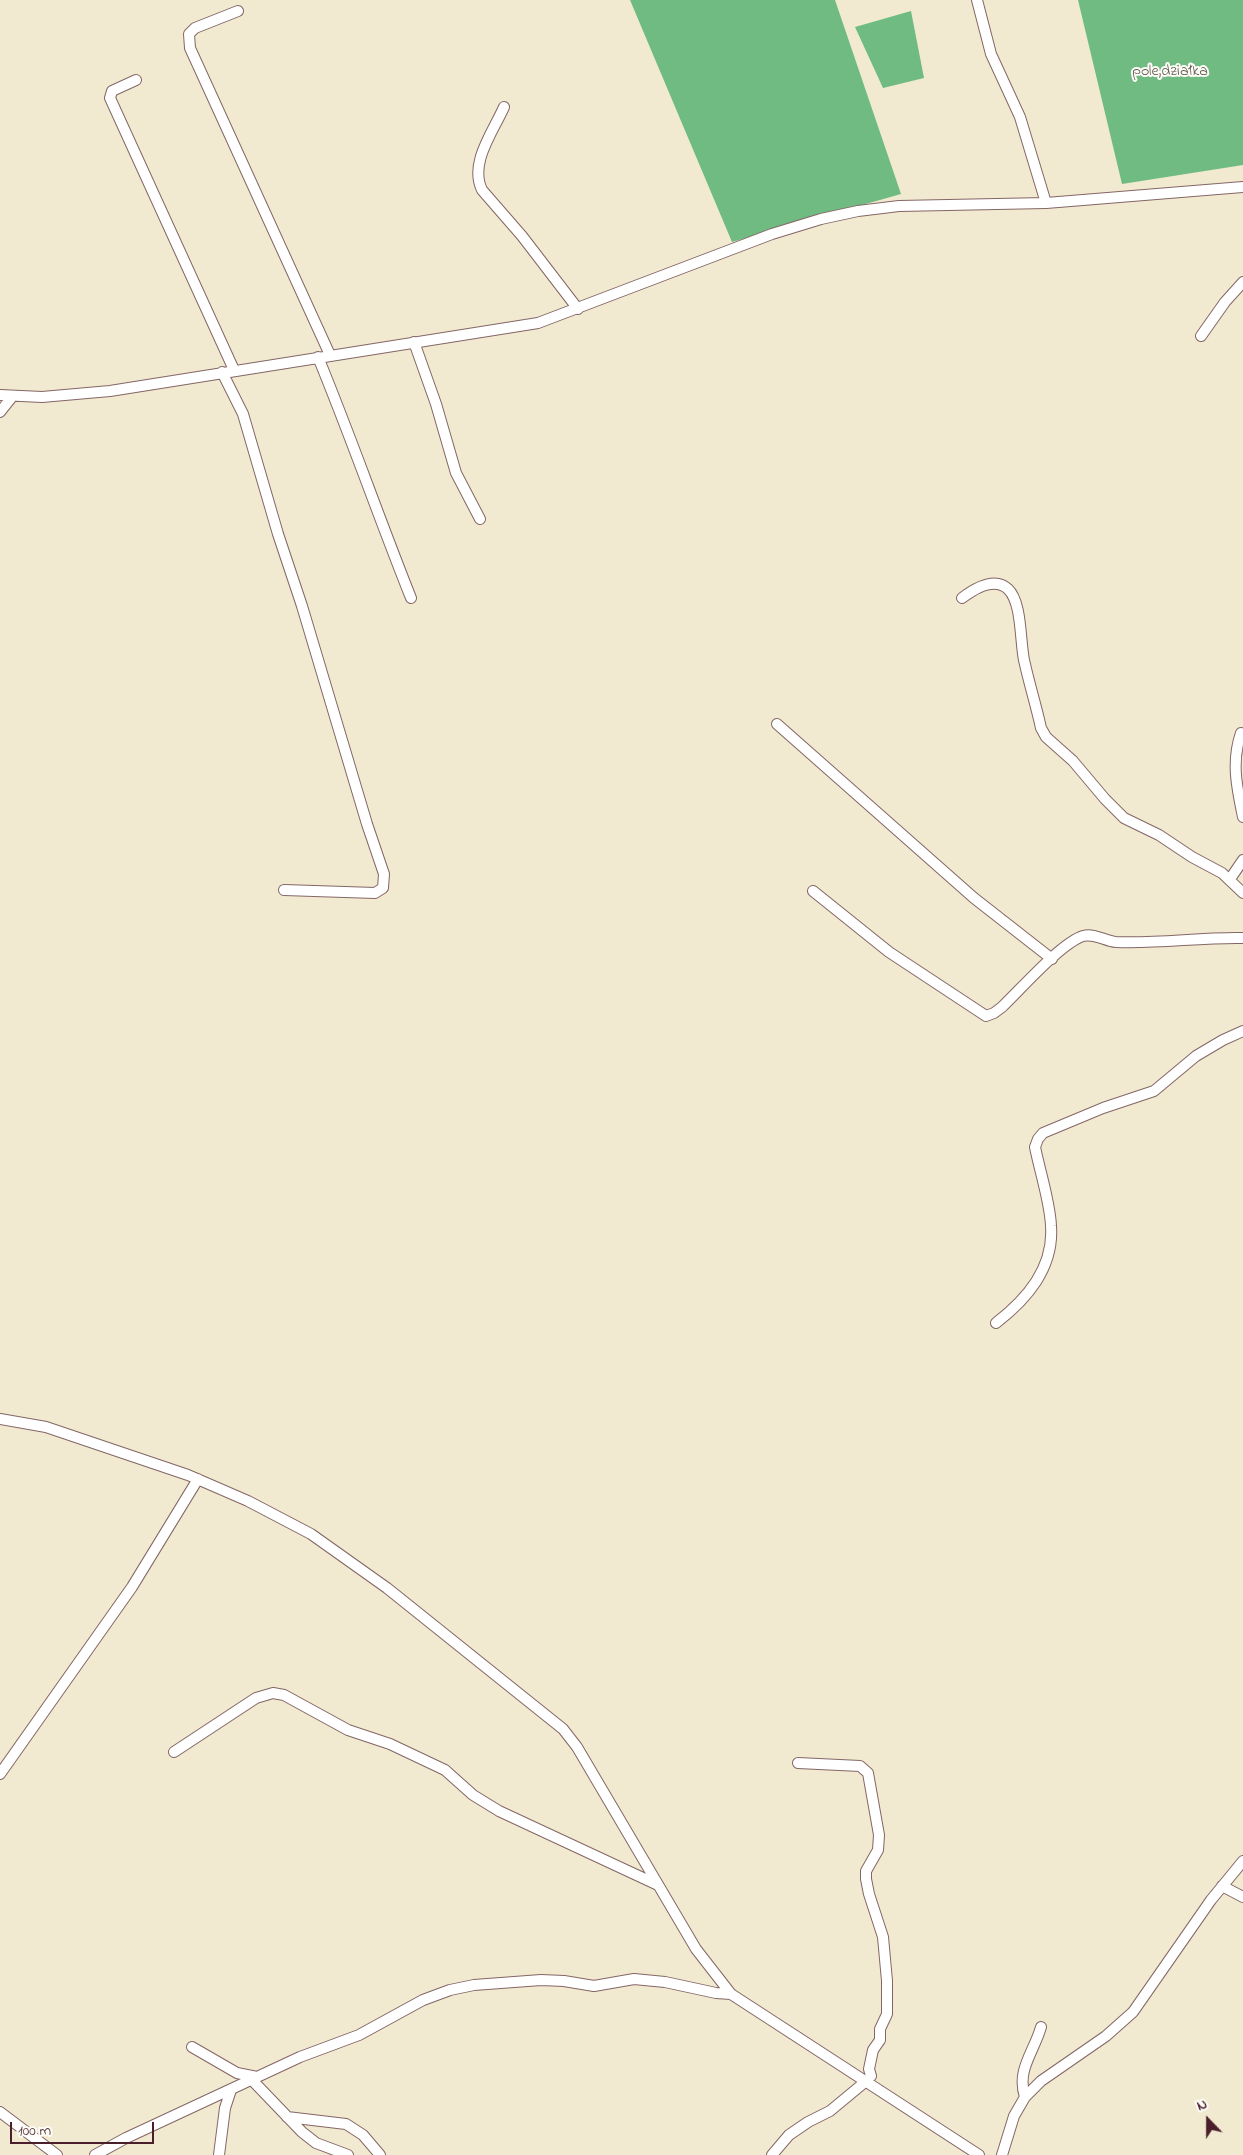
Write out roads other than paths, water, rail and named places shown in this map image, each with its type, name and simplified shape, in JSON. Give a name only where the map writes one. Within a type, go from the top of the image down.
[{"type":"street","points":[[977,0],[991,54],[1020,117],[1046,202]]},
{"type":"street","points":[[238,10],[195,28],[189,34],[190,48],[330,355]]},
{"type":"street","points":[[136,80],[112,91],[110,98],[234,370]]},
{"type":"street","points":[[504,107],[479,162],[478,181],[482,190],[522,236],[578,309]]},
{"type":"street","points":[[0,396],[42,397],[80,395],[538,323],[772,234],[858,210],[900,206],[1046,202],[1243,187]]},
{"type":"street","points":[[1201,336],[1225,302],[1243,282]]},
{"type":"street","points":[[414,342],[436,404],[458,479],[480,519]]},
{"type":"street","points":[[318,357],[352,439],[366,483],[410,598]]},
{"type":"street","points":[[222,372],[243,414],[367,824],[384,874],[383,888],[375,893],[284,890]]},
{"type":"street","points":[[0,412],[12,396]]},
{"type":"street","points":[[962,598],[975,588],[984,585],[995,584],[1006,588],[1013,596],[1016,607],[1024,659],[1041,728],[1046,736],[1074,760],[1105,799],[1124,818],[1159,835],[1230,879],[1243,893]]},
{"type":"street","points":[[777,724],[974,898],[1052,959]]},
{"type":"street","points":[[1242,733],[1237,745],[1235,776],[1243,817]]},
{"type":"street","points":[[1230,879],[1243,860]]},
{"type":"street","points":[[813,891],[889,952],[986,1016],[994,1014],[1074,940],[1085,936],[1122,942],[1243,938]]},
{"type":"street","points":[[996,1323],[1029,1294],[1040,1277],[1050,1248],[1051,1226],[1035,1147],[1043,1133],[1103,1108],[1154,1091],[1196,1056],[1243,1031]]},
{"type":"street","points":[[0,1419],[46,1427],[198,1479],[248,1501],[311,1534],[386,1588],[546,1713],[563,1729],[577,1747],[696,1949],[731,1994],[868,2079],[979,2155]]},
{"type":"street","points":[[0,1774],[132,1587],[198,1479]]},
{"type":"street","points":[[174,1752],[256,1698],[273,1693],[284,1695],[348,1730],[390,1744],[445,1770],[473,1795],[499,1811],[658,1885]]},
{"type":"street","points":[[772,2155],[789,2135],[830,2111],[868,2079],[873,2050],[880,2040],[880,2029],[887,2014],[887,1981],[883,1937],[866,1879],[866,1871],[878,1850],[879,1835],[868,1773],[860,1766],[835,1763],[798,1763]]},
{"type":"street","points":[[1002,2155],[1014,2116],[1025,2097],[1041,2081],[1106,2036],[1133,2012],[1222,1886],[1243,1860]]},
{"type":"street","points":[[1222,1886],[1243,1897]]},
{"type":"street","points":[[95,2155],[126,2138],[300,2057],[365,2032],[430,1997],[474,1985],[553,1980],[594,1986],[634,1980],[665,1982],[716,1993],[731,1994]]},
{"type":"street","points":[[1025,2097],[1021,2084],[1022,2072],[1041,2027]]},
{"type":"street","points":[[192,2047],[237,2073],[255,2079],[302,2132],[316,2143],[348,2155]]},
{"type":"street","points":[[220,2155],[225,2108],[230,2090]]},
{"type":"street","points":[[0,2112],[57,2155]]},
{"type":"street","points":[[287,2117],[346,2124],[363,2135],[380,2155]]},
{"type":"park label","name":"pole,działka","points":[[1170,72]]}]
